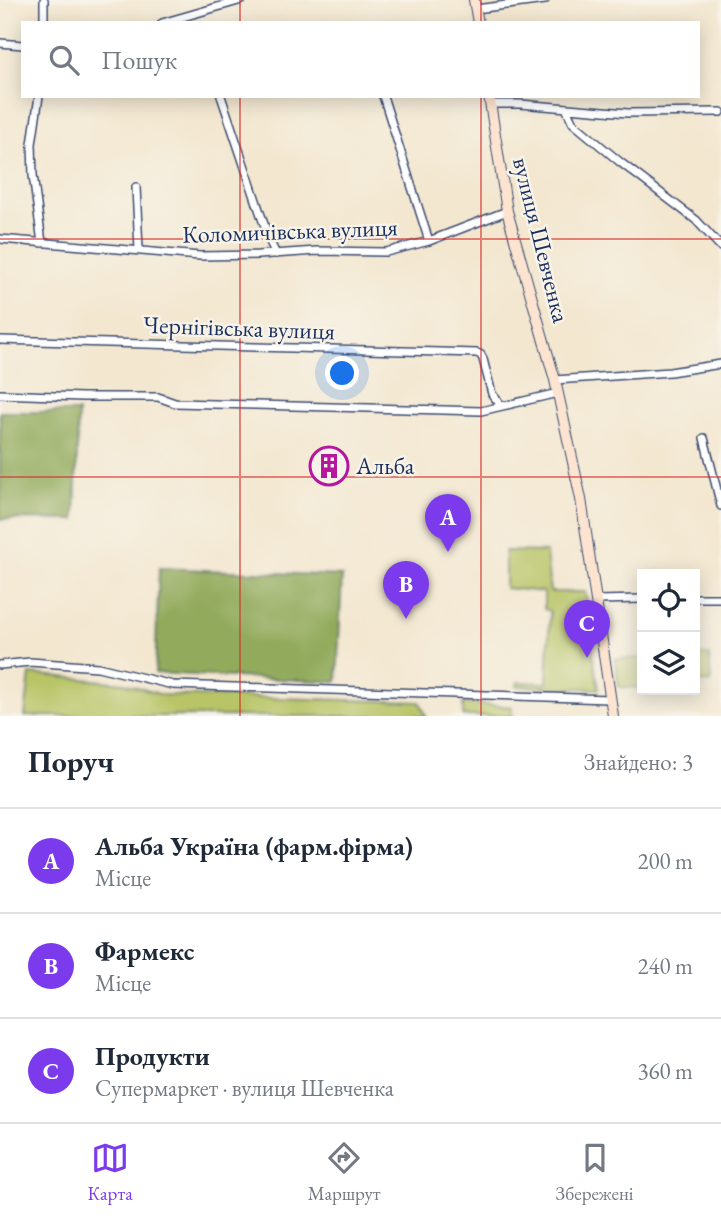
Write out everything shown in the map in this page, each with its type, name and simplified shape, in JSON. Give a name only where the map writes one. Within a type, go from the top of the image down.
[{"type":"main road","name":"вулиця Шевченка","points":[[489,100],[507,211],[555,380],[581,499],[613,716]]},
{"type":"street","points":[[44,0],[44,21]]},
{"type":"street","points":[[169,21],[242,0]]},
{"type":"street","points":[[475,4],[545,0]]},
{"type":"street","points":[[195,14],[197,21]]},
{"type":"street","points":[[0,43],[21,45]]},
{"type":"street","points":[[39,98],[32,144],[33,175],[42,243]]},
{"type":"street","points":[[222,98],[276,254]]},
{"type":"street","name":"Коломичівська вулиця","points":[[0,239],[200,256],[317,251],[386,252],[429,241],[384,98]]},
{"type":"street","points":[[489,100],[628,113],[721,112]]},
{"type":"street","points":[[566,108],[573,123],[696,220],[721,247]]},
{"type":"street","points":[[135,187],[139,250]]},
{"type":"street","points":[[429,241],[507,211]]},
{"type":"street","name":"Чернігівська вулиця","points":[[0,340],[477,354],[483,359],[492,394],[501,405]]},
{"type":"street","points":[[555,380],[670,372],[721,365]]},
{"type":"street","points":[[0,394],[158,397],[175,403],[481,411],[558,393]]},
{"type":"street","points":[[704,438],[721,506]]},
{"type":"street","points":[[700,598],[721,598]]},
{"type":"street","points":[[597,600],[637,599]]},
{"type":"street","points":[[0,665],[30,662],[98,667],[173,685],[610,699]]},
{"type":"green space","points":[[0,412],[78,412],[75,520],[0,519]]},
{"type":"green space","points":[[505,551],[546,552],[550,592],[585,592],[594,638],[592,651],[599,689],[517,686],[518,682],[547,683],[550,611],[544,609],[544,592],[505,588]]},
{"type":"green space","points":[[159,568],[342,576],[337,682],[155,673]]},
{"type":"green space","points":[[700,655],[709,655],[711,682],[700,683]]},
{"type":"green space","points":[[637,658],[637,688],[619,687],[615,659]]},
{"type":"green space","points":[[30,674],[124,683],[162,695],[420,702],[426,716],[25,716]]},
{"type":"green space","points":[[463,703],[512,707],[512,716],[463,716]]},
{"type":"place","name":"Альба","points":[[329,466]]},
{"type":"place","name":"Альба Україна (фарм.фірма)","points":[[448,552]]},
{"type":"place","name":"Фармекс","points":[[406,619]]},
{"type":"place","name":"Продукти","points":[[587,658]]}]
